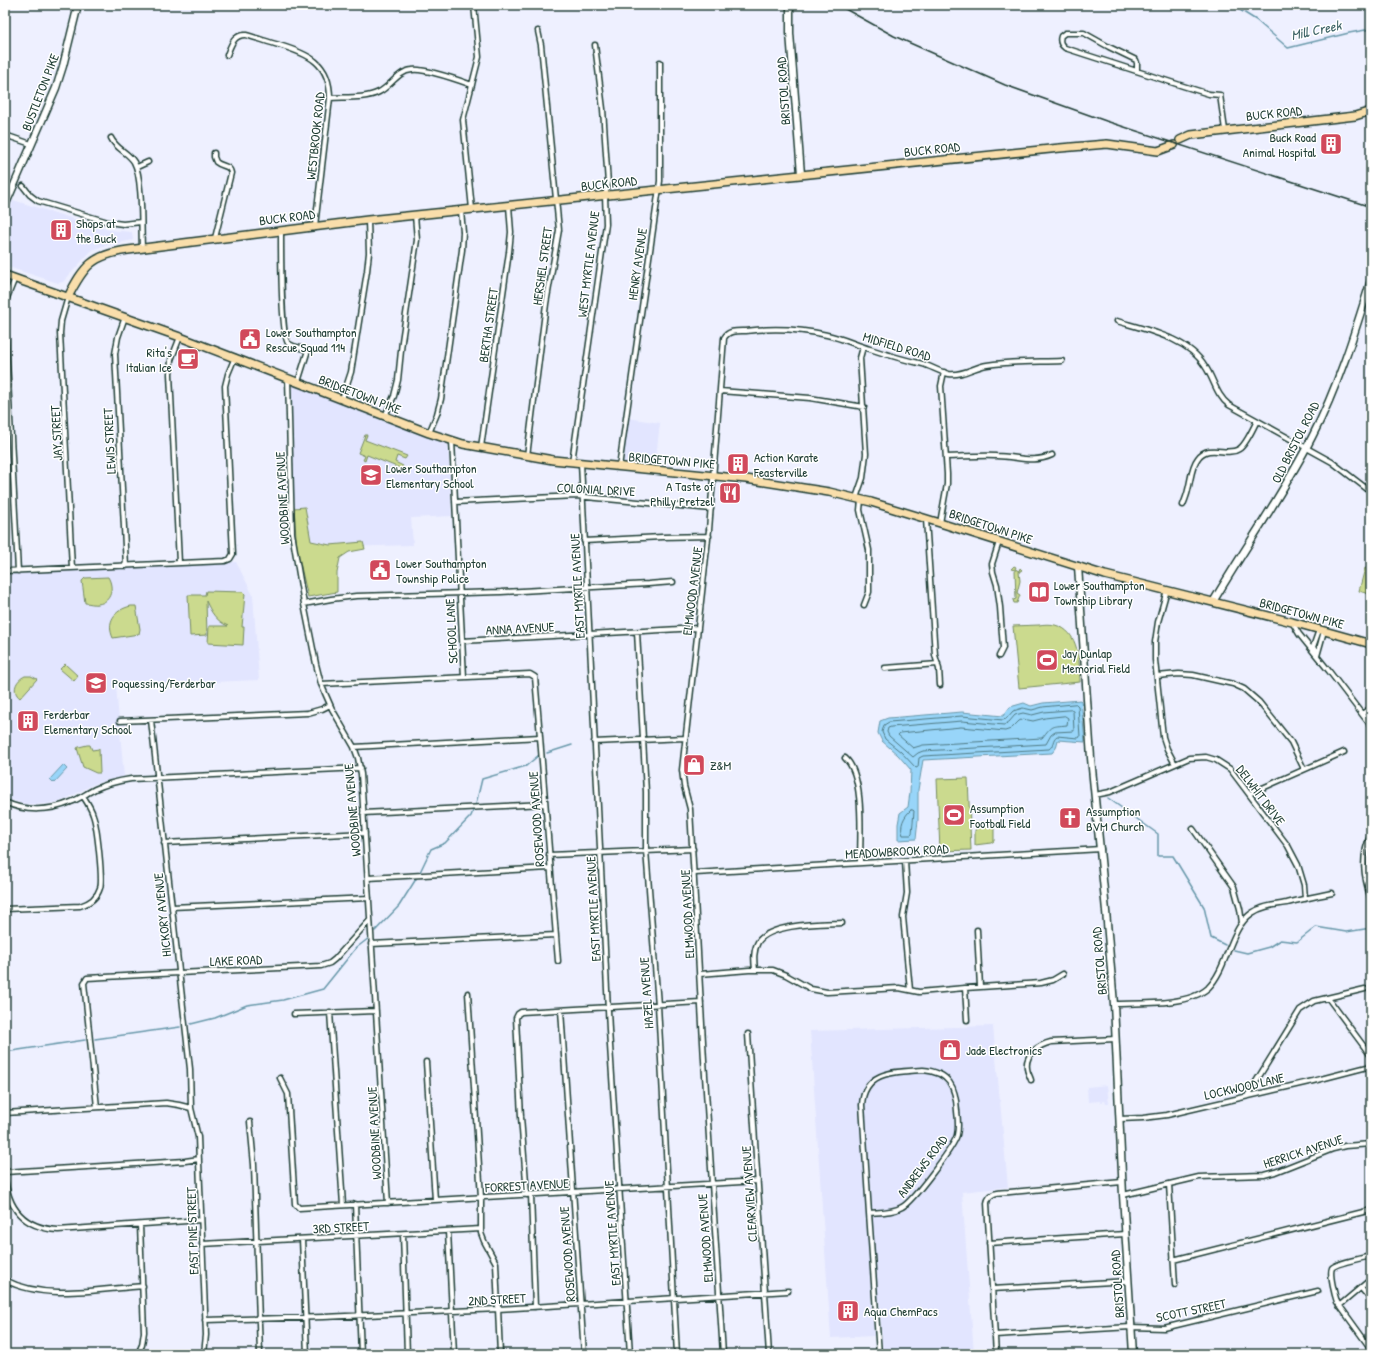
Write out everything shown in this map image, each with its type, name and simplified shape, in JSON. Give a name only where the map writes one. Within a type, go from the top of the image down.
[{"type":"main road","name":"BUSTLETON PIKE","points":[[5,206],[56,88],[78,5]]},
{"type":"main road","name":"BRISTOL ROAD","points":[[790,5],[790,33],[801,174]]},
{"type":"main road","name":"BUCK ROAD","points":[[1180,140],[1191,135],[1355,116],[1371,111]]},
{"type":"main road","name":"BUCK ROAD","points":[[68,297],[81,274],[95,260],[106,254],[142,248],[368,220],[801,174],[1103,144],[1158,151],[1174,145]]},
{"type":"main road","name":"BRIDGETOWN PIKE","points":[[5,275],[180,337],[452,441],[526,456],[714,476],[799,487],[859,499],[1078,566],[1371,644]]},
{"type":"main road","name":"OLD BRISTOL ROAD","points":[[1213,602],[1270,512],[1306,448],[1325,410],[1358,321],[1371,280]]},
{"type":"main road","name":"BRISTOL ROAD","points":[[1078,566],[1081,629],[1114,1004],[1122,1182],[1133,1354]]},
{"type":"street","points":[[472,210],[463,120],[478,58],[474,5]]},
{"type":"street","name":"HERSHEL STREET","points":[[526,456],[546,304],[558,236],[541,45],[538,31]]},
{"type":"street","points":[[1137,71],[1138,63],[1136,60],[1109,47],[1084,32],[1065,33],[1061,36],[1060,41],[1065,48],[1137,71],[1209,94],[1220,94],[1225,130]]},
{"type":"street","name":"WESTBROOK ROAD","points":[[227,55],[234,39],[237,36],[243,35],[299,51],[314,60],[322,68],[328,80],[330,98],[315,226]]},
{"type":"street","name":"WEST MYRTLE AVENUE","points":[[572,462],[606,224],[604,195],[608,184],[604,116],[595,45]]},
{"type":"street","name":"HENRY AVENUE","points":[[619,467],[660,181],[660,62]]},
{"type":"street","points":[[330,98],[373,94],[382,90],[403,73],[410,70],[422,70],[472,84]]},
{"type":"street","points":[[5,135],[31,144]]},
{"type":"street","points":[[111,138],[119,149],[132,159],[137,167],[141,197],[142,248]]},
{"type":"street","points":[[214,153],[216,162],[230,169],[231,174],[215,238]]},
{"type":"street","points":[[137,167],[148,162]]},
{"type":"street","points":[[23,186],[38,201],[101,220],[123,224],[141,222]]},
{"type":"street","name":"BERTHA STREET","points":[[481,448],[509,252],[511,232],[509,206]]},
{"type":"street","points":[[429,433],[437,414],[441,399],[464,238],[461,211]]},
{"type":"street","points":[[385,416],[394,396],[398,380],[402,341],[417,240],[415,215]]},
{"type":"street","points":[[342,399],[351,372],[367,272],[369,254],[368,220]]},
{"type":"street","points":[[281,230],[285,338],[287,342],[308,350],[298,382]]},
{"type":"street","points":[[5,303],[15,278]]},
{"type":"street","name":"JAY STREET","points":[[68,297],[61,321],[60,333],[72,568]]},
{"type":"street","name":"LEWIS STREET","points":[[125,317],[118,337],[115,354],[126,566]]},
{"type":"street","points":[[1117,321],[1175,340],[1188,347],[1206,366],[1219,394],[1225,402],[1339,466],[1371,492]]},
{"type":"street","points":[[5,322],[18,571]]},
{"type":"street","name":"MIDFIELD ROAD","points":[[726,335],[731,332],[755,330],[795,331],[829,335],[863,347],[954,374],[960,374],[975,368],[992,364],[1062,361]]},
{"type":"street","name":"ELMWOOD AVENUE","points":[[723,1354],[701,1002],[695,872],[690,809],[684,786],[682,770],[712,509],[724,338],[726,335]]},
{"type":"street","points":[[180,337],[171,360],[170,374],[180,563]]},
{"type":"street","points":[[863,347],[860,358],[864,406],[866,462],[859,499],[869,550],[869,592],[864,605]]},
{"type":"street","points":[[5,572],[225,561],[232,557],[225,394],[228,374],[235,358]]},
{"type":"street","points":[[940,523],[947,484],[941,386],[944,372]]},
{"type":"street","name":"WOODBINE AVENUE","points":[[288,378],[292,533],[304,604],[321,684],[330,705],[354,747],[360,768],[388,1203]]},
{"type":"street","points":[[720,391],[810,398],[864,406]]},
{"type":"street","points":[[1183,505],[1195,463],[1201,455],[1213,450],[1232,452],[1238,450],[1258,420]]},
{"type":"street","name":"SCHOOL LANE","points":[[452,441],[464,677]]},
{"type":"street","points":[[946,457],[996,456],[1035,460],[1052,455]]},
{"type":"street","name":"EAST MYRTLE AVENUE","points":[[581,463],[608,1007],[630,1354]]},
{"type":"street","name":"COLONIAL DRIVE","points":[[455,502],[582,496],[712,509]]},
{"type":"street","points":[[926,519],[935,655],[938,664],[940,685]]},
{"type":"street","points":[[584,541],[709,536]]},
{"type":"street","points":[[999,542],[992,564],[1000,607],[1003,648],[999,656]]},
{"type":"street","points":[[304,604],[356,596],[460,593],[673,582]]},
{"type":"street","points":[[1167,590],[1158,622],[1155,642],[1164,741],[1175,764]]},
{"type":"street","points":[[1292,622],[1299,634],[1371,726]]},
{"type":"street","name":"ANNA AVENUE","points":[[462,641],[698,628]]},
{"type":"street","points":[[1317,656],[1314,647],[1321,630]]},
{"type":"street","name":"HAZEL AVENUE","points":[[637,632],[646,792],[646,850],[658,1005],[677,1354]]},
{"type":"street","points":[[885,668],[938,664]]},
{"type":"street","name":"ROSEWOOD AVENUE","points":[[464,677],[530,674],[534,677],[558,961]]},
{"type":"street","points":[[1157,676],[1179,674],[1193,675],[1233,684],[1244,689],[1259,702],[1291,742],[1304,769]]},
{"type":"street","points":[[321,684],[464,677]]},
{"type":"street","points":[[120,721],[308,712],[322,709],[330,705]]},
{"type":"street","points":[[1362,714],[1371,708]]},
{"type":"street","name":"HICKORY AVENUE","points":[[151,720],[190,1069],[191,1108]]},
{"type":"street","points":[[354,747],[540,737]]},
{"type":"street","points":[[594,742],[685,738]]},
{"type":"street","points":[[1249,794],[1344,752]]},
{"type":"street","name":"DELWHIT DRIVE","points":[[1095,795],[1110,792],[1195,757],[1206,757],[1216,760],[1230,769],[1288,846],[1295,858],[1302,878],[1305,899]]},
{"type":"street","points":[[845,758],[853,768],[860,798],[860,863]]},
{"type":"street","points":[[5,802],[23,808],[42,809],[59,806],[70,803],[96,788],[131,779],[360,768]]},
{"type":"street","points":[[5,909],[80,906],[90,902],[98,894],[102,881],[95,822],[90,808],[83,796]]},
{"type":"street","points":[[364,813],[545,804]]},
{"type":"street","points":[[1193,829],[1234,888],[1240,908],[1242,923]]},
{"type":"street","points":[[164,843],[365,833]]},
{"type":"street","points":[[1371,834],[1367,843],[1363,861],[1365,878],[1371,900]]},
{"type":"street","points":[[549,855],[693,849]]},
{"type":"street","name":"MEADOWBROOK ROAD","points":[[695,872],[1101,849]]},
{"type":"street","points":[[905,861],[907,893],[903,917],[910,990]]},
{"type":"street","points":[[368,878],[550,868]]},
{"type":"street","points":[[1114,1004],[1177,1001],[1192,998],[1202,993],[1212,983],[1220,971],[1242,923],[1253,913],[1264,908],[1332,893]]},
{"type":"street","points":[[172,907],[369,898]]},
{"type":"street","name":"LAKE ROAD","points":[[97,1107],[84,983],[88,977],[325,965],[335,959],[370,920]]},
{"type":"street","points":[[755,970],[754,957],[756,948],[761,939],[770,932],[799,926],[842,923]]},
{"type":"street","points":[[977,930],[980,987]]},
{"type":"street","points":[[371,944],[556,935]]},
{"type":"street","points":[[700,974],[767,970],[780,972],[811,989],[821,992],[899,988],[919,992],[1041,984],[1063,974]]},
{"type":"street","points":[[965,988],[967,1020]]},
{"type":"street","points":[[1247,1096],[1297,1014],[1309,1003],[1365,989]]},
{"type":"street","points":[[468,993],[481,1198],[481,1229],[484,1241],[496,1264],[500,1354]]},
{"type":"street","points":[[1328,998],[1371,1056]]},
{"type":"street","points":[[535,1307],[529,1195],[521,1117],[516,1018],[518,1014],[521,1012],[701,1002]]},
{"type":"street","name":"ROSEWOOD AVENUE","points":[[561,1010],[584,1354]]},
{"type":"street","points":[[294,1014],[376,1011]]},
{"type":"street","points":[[330,1012],[343,1205]]},
{"type":"street","name":"CLEARVIEW AVENUE","points":[[748,1034],[769,1354]]},
{"type":"street","points":[[1031,1080],[1027,1067],[1027,1060],[1036,1049],[1042,1045],[1051,1042],[1116,1039]]},
{"type":"street","points":[[426,1062],[435,1200]]},
{"type":"street","name":"LOCKWOOD LANE","points":[[1120,1119],[1155,1117],[1313,1081],[1371,1066]]},
{"type":"street","name":"ANDREWS ROAD","points":[[869,1213],[895,1210],[908,1203],[955,1140],[958,1130],[956,1097],[950,1082],[939,1073],[930,1070],[890,1072],[878,1077],[870,1083],[863,1097],[862,1105],[869,1213],[880,1354]]},
{"type":"street","name":"FORREST AVENUE","points":[[280,1078],[288,1094],[295,1204],[299,1208],[758,1181]]},
{"type":"street","points":[[5,1113],[166,1103],[191,1108]]},
{"type":"street","name":"EAST PINE STREET","points":[[191,1108],[198,1137],[206,1336],[204,1354]]},
{"type":"street","points":[[250,1122],[254,1165],[260,1354]]},
{"type":"street","name":"HERRICK AVENUE","points":[[1123,1195],[1206,1176],[1264,1175],[1333,1149],[1346,1146],[1371,1144]]},
{"type":"street","points":[[199,1159],[5,1174],[7,1192],[15,1209],[25,1220],[44,1229],[58,1230],[201,1220]]},
{"type":"street","points":[[996,1354],[987,1203],[989,1197],[993,1194],[1010,1192],[1122,1182]]},
{"type":"street","points":[[1169,1184],[1175,1285]]},
{"type":"street","points":[[355,1204],[361,1354]]},
{"type":"street","points":[[1173,1260],[1371,1210]]},
{"type":"street","points":[[138,1354],[142,1345],[144,1332],[140,1224]]},
{"type":"street","name":"3RD STREET","points":[[202,1244],[481,1229]]},
{"type":"street","points":[[448,1231],[454,1354]]},
{"type":"street","points":[[403,1234],[407,1354]]},
{"type":"street","points":[[989,1243],[1125,1234]]},
{"type":"street","points":[[302,1239],[307,1354]]},
{"type":"street","points":[[1371,1256],[1335,1266],[1331,1271],[1335,1296],[1339,1306],[1371,1349]]},
{"type":"street","points":[[1339,1306],[1371,1279]]},
{"type":"street","points":[[5,1280],[28,1288],[52,1292],[142,1286]]},
{"type":"street","points":[[992,1288],[1128,1281]]},
{"type":"street","points":[[1361,1288],[1371,1300]]},
{"type":"street","name":"2ND STREET","points":[[205,1320],[405,1314],[627,1302],[788,1291]]},
{"type":"street","name":"SCOTT STREET","points":[[995,1334],[1131,1327],[1171,1327],[1318,1291]]},
{"type":"shaded area","points":[[13,200],[109,230],[132,232],[133,240],[103,246],[92,250],[63,282],[58,283],[5,266],[5,219]]},
{"type":"shaded area","name":"Lower Southampton Elementary School","points":[[290,381],[448,443],[452,516],[411,518],[413,545],[308,548],[306,507],[293,507]]},
{"type":"shaded area","points":[[628,418],[660,423],[655,466],[622,462]]},
{"type":"shaded area","name":"Poquessing/Ferderbar","points":[[236,562],[253,595],[259,680],[116,686],[124,777],[92,785],[62,801],[46,804],[25,804],[5,798],[5,573]]},
{"type":"shaded area","points":[[993,1026],[1008,1187],[962,1192],[974,1354],[883,1354],[879,1297],[871,1298],[874,1336],[831,1338],[810,1031]]},
{"type":"shaded area","points":[[1107,1085],[1109,1104],[1106,1104],[1105,1101],[1102,1101],[1103,1103],[1100,1103],[1100,1101],[1088,1102],[1087,1087]]},
{"type":"green space","points":[[365,435],[367,435],[365,440],[407,456],[405,459],[397,456],[395,462],[403,466],[402,469],[367,455],[365,461],[363,460],[365,456],[358,453]]},
{"type":"green space","points":[[305,507],[311,541],[330,545],[363,542],[365,549],[349,552],[340,558],[337,573],[337,592],[308,597],[297,550],[294,508]]},
{"type":"green space","points":[[1014,566],[1016,567],[1015,569],[1019,571],[1020,568],[1022,570],[1019,572],[1020,581],[1017,593],[1020,595],[1017,603],[1014,603],[1013,600],[1016,599],[1015,570],[1011,569]]},
{"type":"green space","points":[[1365,568],[1371,570],[1371,588],[1369,594],[1359,591]]},
{"type":"green space","points":[[108,577],[111,585],[109,597],[103,603],[85,603],[82,581],[85,578]]},
{"type":"green space","points":[[206,591],[243,592],[245,594],[242,627],[244,627],[243,645],[208,643],[209,626],[228,626],[220,622],[214,616],[206,601],[207,635],[190,636],[188,595],[205,595]]},
{"type":"green space","points":[[131,606],[136,606],[140,629],[139,634],[113,638],[110,627],[113,618],[120,610]]},
{"type":"green space","name":"Jay Dunlap Memorial Field","points":[[1055,625],[1063,628],[1074,640],[1078,657],[1080,682],[1019,688],[1013,626]]},
{"type":"green space","points":[[65,664],[78,676],[74,681],[60,669]]},
{"type":"green space","points":[[25,676],[31,676],[37,679],[20,698],[15,689],[19,680]]},
{"type":"green space","points":[[90,745],[92,750],[99,749],[100,773],[96,773],[83,767],[77,748]]},
{"type":"green space","name":"Assumption Football Field","points":[[968,778],[971,850],[940,851],[937,779]]},
{"type":"green space","points":[[982,824],[994,825],[994,841],[991,843],[975,845],[975,830]]},
{"type":"water","points":[[1081,700],[1085,742],[1058,740],[1056,748],[1052,753],[923,760],[918,790],[918,820],[916,839],[898,840],[900,813],[908,807],[911,770],[898,755],[882,741],[878,733],[880,721],[888,718],[962,712],[1003,716],[1010,707],[1024,703],[1031,706],[1043,703]]},
{"type":"water","points":[[63,765],[67,769],[54,783],[50,779]]},
{"type":"waterway","name":"Mill Creek","points":[[1232,5],[1256,20],[1288,48],[1371,29]]},
{"type":"waterway","points":[[547,753],[572,745]]},
{"type":"waterway","points":[[476,804],[482,779],[526,766],[539,755]]},
{"type":"waterway","points":[[1108,798],[1158,834],[1158,856],[1173,856],[1204,907],[1211,938],[1225,945]]},
{"type":"waterway","points":[[420,872],[431,849],[445,843],[471,816],[473,811]]},
{"type":"waterway","points":[[375,931],[399,906],[416,879]]},
{"type":"waterway","points":[[1234,950],[1247,953],[1269,947],[1280,940],[1297,942],[1316,927],[1346,932],[1371,928]]},
{"type":"waterway","points":[[191,1024],[215,1018],[247,1005],[283,1000],[323,989],[356,948],[369,938]]},
{"type":"waterway","points":[[95,1039],[180,1027]]},
{"type":"waterway","points":[[5,1052],[85,1040]]},
{"type":"railway","points":[[838,5],[894,36],[1005,85],[1106,121],[1371,207]]},
{"type":"place","name":"Buck Road Animal Hospital","points":[[1331,144]]},
{"type":"place","name":"Shops at the Buck","points":[[61,230]]},
{"type":"place","name":"Lower Southampton Rescue Squad 114","points":[[250,339]]},
{"type":"place","name":"Rita's Italian Ice","points":[[188,359]]},
{"type":"place","name":"Action Karate Feasterville","points":[[738,464]]},
{"type":"place","name":"Lower Southampton Elementary School","points":[[371,475]]},
{"type":"place","name":"A Taste of Philly Pretzel","points":[[730,493]]},
{"type":"place","name":"Lower Southampton Township Police","points":[[380,570]]},
{"type":"place","name":"Lower Southampton Township Library","points":[[1039,592]]},
{"type":"place","name":"Jay Dunlap Memorial Field","points":[[1047,660]]},
{"type":"place","name":"Poquessing/Ferderbar","points":[[96,683]]},
{"type":"place","name":"Ferderbar Elementary School","points":[[28,721]]},
{"type":"place","name":"Z&M","points":[[694,765]]},
{"type":"place","name":"Assumption Football Field","points":[[954,815]]},
{"type":"place","name":"Assumption BVM Church","points":[[1070,818]]},
{"type":"place","name":"Jade Electronics","points":[[950,1050]]},
{"type":"place","name":"Aqua ChemPacs","points":[[848,1311]]}]
